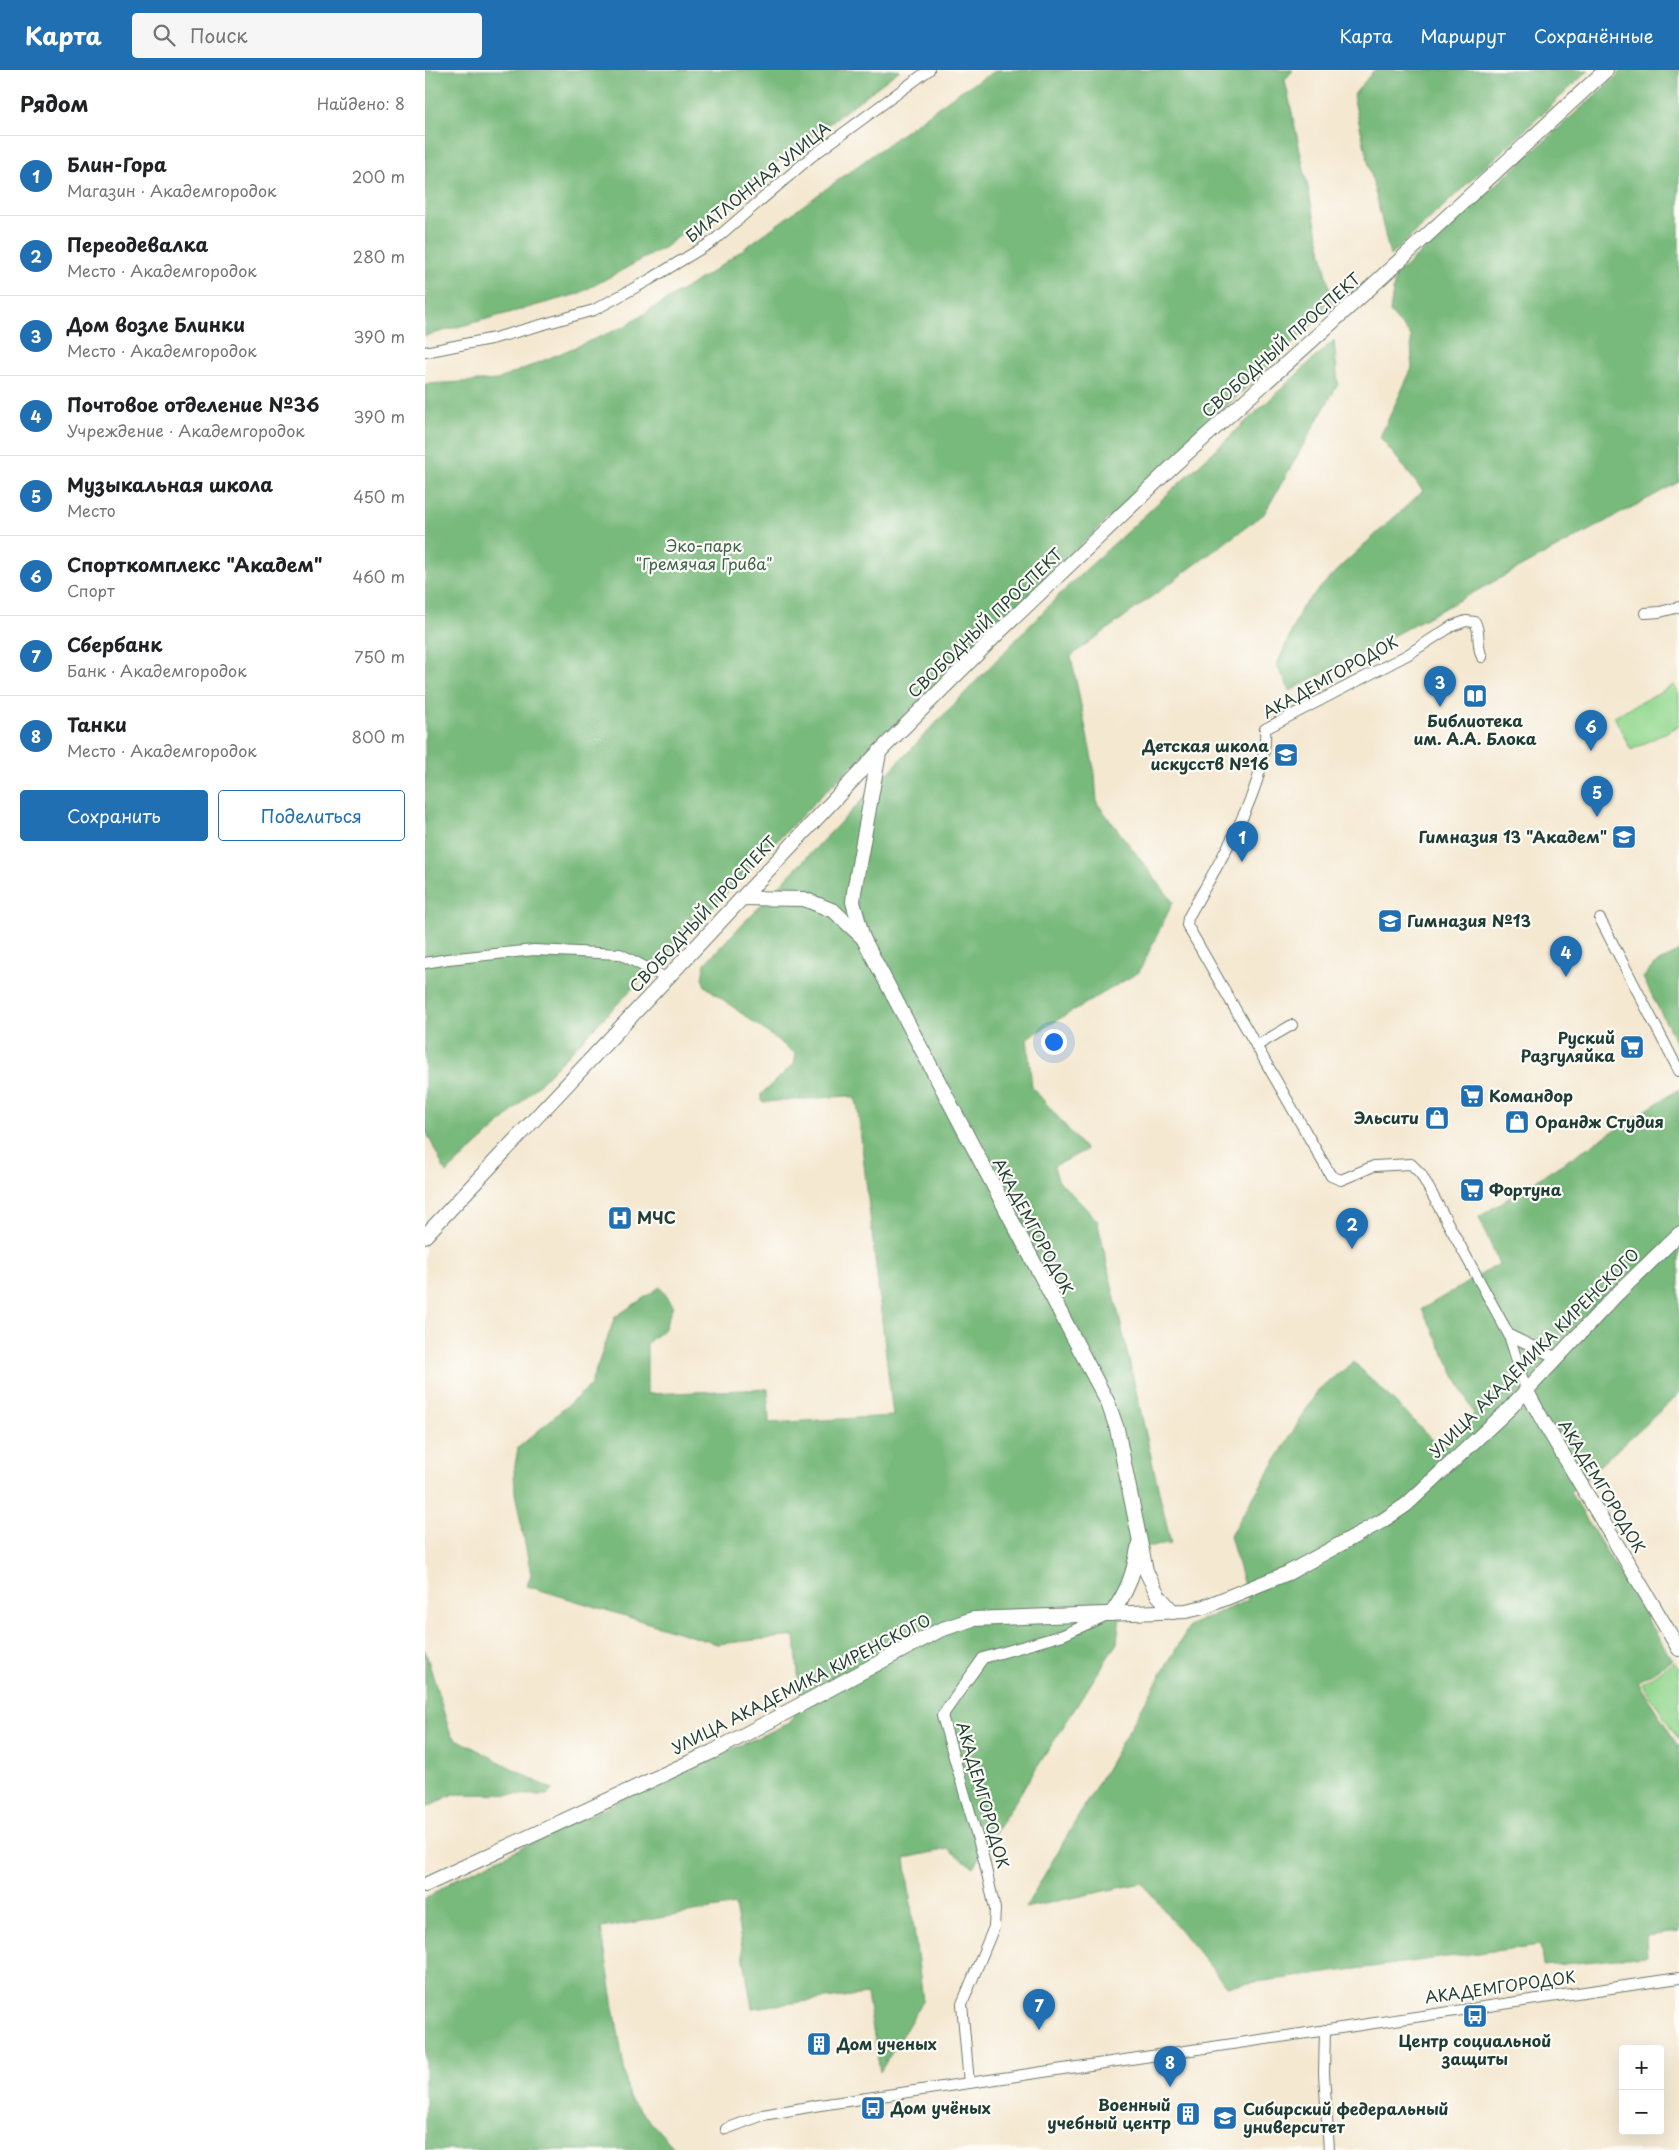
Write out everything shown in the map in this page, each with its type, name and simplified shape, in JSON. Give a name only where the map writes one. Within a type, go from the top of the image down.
[{"type":"main road","name":"СВОБОДНЫЙ ПРОСПЕКТ","points":[[425,1236],[879,752],[999,632],[1176,463],[1606,70]]},
{"type":"main road","points":[[863,938],[853,902],[853,892],[879,752]]},
{"type":"main road","points":[[742,898],[803,899],[833,911],[863,938]]},
{"type":"main road","name":"АКАДЕМГОРОДОК","points":[[863,938],[1108,1404],[1117,1429],[1146,1571],[1158,1595],[1173,1612]]},
{"type":"main road","name":"УЛИЦА АКАДЕМИКА КИРЕНСКОГО","points":[[425,1885],[712,1752],[940,1630],[973,1619],[1186,1611],[1204,1607],[1289,1573],[1382,1521],[1423,1489],[1479,1438],[1555,1357],[1679,1234]]},
{"type":"main road","name":"АКАДЕМГОРОДОК","points":[[1526,1390],[1679,1649]]},
{"type":"main road","points":[[1111,1614],[1125,1595],[1134,1572],[1139,1542]]},
{"type":"street","name":"БИАТЛОННАЯ УЛИЦА","points":[[425,352],[495,338],[594,310],[649,280],[712,242],[811,157],[929,70]]},
{"type":"street","points":[[1645,613],[1660,612],[1679,606]]},
{"type":"street","name":"АКАДЕМГОРОДОК","points":[[1482,657],[1479,651],[1478,627],[1475,622],[1459,623],[1407,655],[1265,729],[1266,744],[1252,796],[1188,918],[1187,925],[1331,1176],[1341,1180],[1375,1166],[1411,1164],[1421,1174],[1509,1334],[1526,1390]]},
{"type":"street","points":[[1600,919],[1679,1071]]},
{"type":"street","points":[[425,963],[534,950],[620,954],[666,978]]},
{"type":"street","points":[[1256,1046],[1292,1025]]},
{"type":"street","points":[[1509,1334],[1555,1357]]},
{"type":"street","name":"АКАДЕМГОРОДОК","points":[[969,2083],[962,2004],[994,1926],[995,1909],[984,1860],[942,1716],[983,1658],[1063,1635],[1111,1614]]},
{"type":"street","name":"АКАДЕМГОРОДОК","points":[[726,2129],[763,2115],[785,2110],[1679,1978]]},
{"type":"street","points":[[1325,2030],[1324,2074],[1329,2150]]},
{"type":"green space","points":[[425,70],[900,70],[665,247],[578,294],[425,336]]},
{"type":"green space","name":"Эко-парк \"Гремячая Грива\"","points":[[997,70],[1293,70],[1285,80],[1333,305],[816,801],[499,1125],[446,1173],[425,1129],[425,384],[497,380],[623,327],[716,269],[959,92]]},
{"type":"green space","points":[[1374,70],[1589,70],[1390,256],[1353,96]]},
{"type":"green space","points":[[1623,70],[1679,70],[1679,482],[1290,691],[1277,665],[1302,607],[1340,567],[1423,491],[1380,437],[1412,368],[1411,336],[1390,312],[1395,276]]},
{"type":"green space","points":[[1334,340],[1338,384],[1264,514],[1071,656],[1095,774],[1097,803],[1173,902],[1139,972],[1027,1038],[1032,1087],[1086,1150],[1054,1166],[1058,1180],[1097,1220],[1171,1544],[1127,1549],[1117,1643],[973,1867],[948,1849],[905,1858],[923,2001],[880,2072],[867,1994],[752,2008],[735,1905],[601,1928],[629,2098],[676,2150],[425,2150],[425,1899],[458,1878],[669,1777],[790,1723],[800,1698],[795,1636],[717,1644],[527,1586],[531,1574],[515,1493],[514,1471],[518,1448],[590,1386],[615,1317],[660,1287],[673,1305],[665,1328],[647,1343],[647,1394],[768,1389],[769,1423],[893,1416],[857,1103],[854,1098],[848,1096],[761,1101],[761,1094],[794,1064],[796,1054],[705,986],[702,978],[705,963],[1065,589]]},
{"type":"green space","points":[[1674,685],[1679,695],[1679,726],[1631,750],[1614,716]]},
{"type":"green space","points":[[1679,951],[1679,1048],[1643,978],[1654,965]]},
{"type":"green space","points":[[1679,1089],[1679,1394],[1570,1492],[1672,1660],[1638,1682],[1679,1747],[1679,1932],[1646,1936],[1647,1956],[1543,1966],[1540,1945],[1226,1986],[1142,1883],[1025,1908],[1190,1625],[1248,1600],[1230,1536],[1318,1390],[1354,1362],[1440,1447],[1474,1414],[1422,1309],[1499,1264],[1479,1217]]},
{"type":"green space","points":[[425,1650],[451,1736],[553,1790],[547,1795],[453,1794],[425,1808]]},
{"type":"green space","points":[[1674,1662],[1679,1669],[1679,1740],[1642,1683]]},
{"type":"place","name":"Библиотека им. А.А. Блока","points":[[1475,696]]},
{"type":"place","name":"Дом возле Блинки","points":[[1440,707]]},
{"type":"place","name":"Спорткомплекс \"Академ\"","points":[[1591,751]]},
{"type":"place","name":"Детская школа искусств №16","points":[[1286,755]]},
{"type":"place","name":"Музыкальная школа","points":[[1597,817]]},
{"type":"place","name":"Гимназия 13 \"Академ\"","points":[[1624,837]]},
{"type":"place","name":"Блин-Гора","points":[[1242,862]]},
{"type":"place","name":"Гимназия №13","points":[[1390,921]]},
{"type":"place","name":"Почтовое отделение №36","points":[[1566,977]]},
{"type":"place","name":"Руский Разгуляйка","points":[[1632,1047]]},
{"type":"place","name":"Командор","points":[[1472,1096]]},
{"type":"place","name":"Эльсити","points":[[1437,1118]]},
{"type":"place","name":"Орандж Студия","points":[[1517,1122]]},
{"type":"place","name":"Фортуна","points":[[1472,1190]]},
{"type":"place","name":"МЧС","points":[[620,1218]]},
{"type":"place","name":"Переодевалка","points":[[1352,1249]]},
{"type":"place","name":"Центр социальной защиты","points":[[1475,2016]]},
{"type":"place","name":"Сбербанк","points":[[1039,2030]]},
{"type":"place","name":"Дом ученых","points":[[819,2044]]},
{"type":"place","name":"Танки","points":[[1170,2087]]},
{"type":"place","name":"Дом учёных","points":[[873,2108]]},
{"type":"place","name":"Военный учебный центр","points":[[1188,2114]]},
{"type":"place","name":"Сибирский федеральный университет","points":[[1225,2118]]}]
